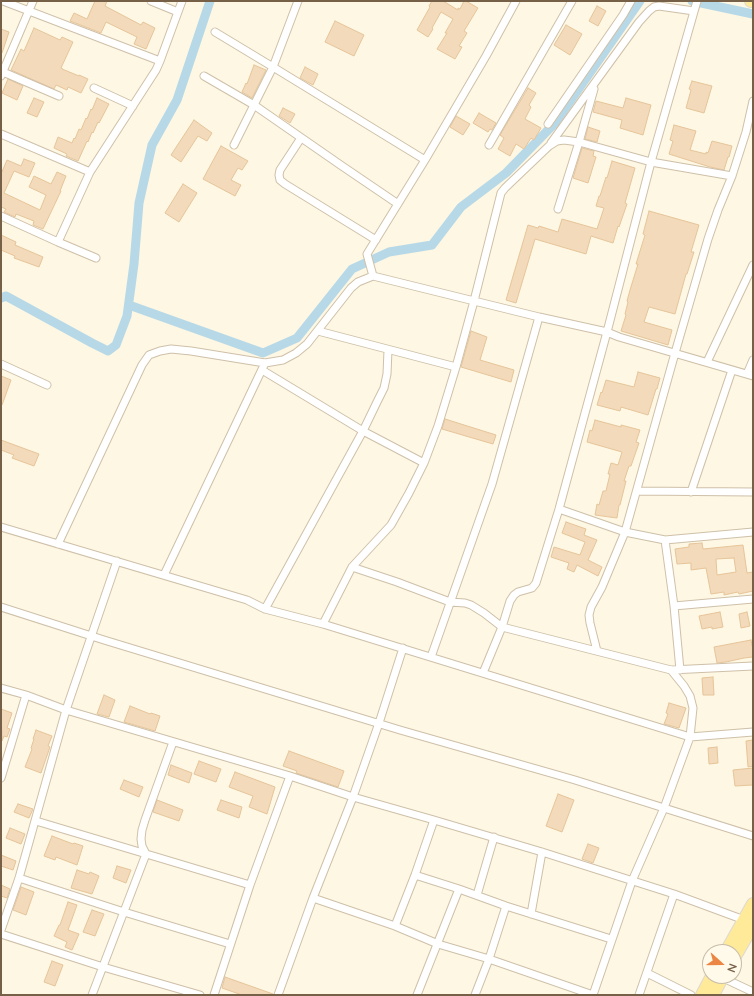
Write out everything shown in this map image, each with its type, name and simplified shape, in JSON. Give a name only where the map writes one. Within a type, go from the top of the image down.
[{"type":"main road","points":[[740,944],[750,923],[753,904]]},
{"type":"main road","points":[[733,944],[750,923]]},
{"type":"main road","points":[[702,995],[712,984]]},
{"type":"main road","points":[[713,995],[716,984]]},
{"type":"street","points":[[4,1],[160,61]]},
{"type":"street","points":[[33,1],[2,74],[59,96]]},
{"type":"street","points":[[151,1],[178,12]]},
{"type":"street","points":[[58,242],[90,172],[160,61],[182,1]]},
{"type":"street","points":[[234,145],[273,67],[298,1]]},
{"type":"street","points":[[372,274],[367,254],[425,160],[486,56],[516,1]]},
{"type":"street","points":[[490,145],[572,1]]},
{"type":"street","points":[[548,124],[631,1]]},
{"type":"street","points":[[484,673],[502,627],[510,601],[518,592],[532,588],[536,583],[559,509],[651,162],[697,1]]},
{"type":"street","points":[[550,146],[649,11],[654,7],[660,6],[694,11]]},
{"type":"street","points":[[215,32],[425,160]]},
{"type":"street","points":[[204,76],[254,104],[398,204]]},
{"type":"street","points":[[558,209],[579,142],[595,83]]},
{"type":"street","points":[[94,88],[133,106]]},
{"type":"street","points":[[597,652],[590,623],[589,615],[591,607],[606,578],[625,532],[708,240],[732,176],[746,132],[753,101]]},
{"type":"street","points":[[1,134],[90,172]]},
{"type":"street","points":[[301,138],[280,170],[280,180],[376,240]]},
{"type":"street","points":[[323,624],[352,567],[391,525],[409,494],[424,463],[438,426],[456,366],[474,302],[501,193],[505,188],[550,146],[557,141],[564,140],[579,142],[651,162],[732,176]]},
{"type":"street","points":[[1,216],[96,258]]},
{"type":"street","points":[[707,362],[753,265]]},
{"type":"street","points":[[164,575],[264,366],[283,360],[296,353],[307,344],[318,332],[351,288],[372,274],[474,302],[607,332],[619,337],[750,375],[753,360]]},
{"type":"street","points":[[431,657],[492,484],[539,317]]},
{"type":"street","points":[[318,332],[456,366]]},
{"type":"street","points":[[58,544],[142,365],[150,355],[160,351],[172,349],[191,351],[264,366],[363,431],[424,463]]},
{"type":"street","points":[[265,609],[363,431],[384,388],[387,374],[388,350]]},
{"type":"street","points":[[1,364],[47,385]]},
{"type":"street","points":[[691,492],[732,370]]},
{"type":"street","points":[[637,491],[753,492]]},
{"type":"street","points":[[559,509],[625,532],[665,540],[753,532]]},
{"type":"street","points":[[1,527],[247,600],[265,609],[323,624],[403,648],[690,737],[753,732]]},
{"type":"street","points":[[665,540],[674,606],[680,670]]},
{"type":"street","points":[[1,930],[19,878],[36,821],[66,710],[117,561]]},
{"type":"street","points":[[352,567],[450,602],[471,604],[502,627],[597,652],[671,670],[753,666]]},
{"type":"street","points":[[674,606],[753,599]]},
{"type":"street","points":[[1,607],[379,723],[575,780],[753,836]]},
{"type":"street","points":[[278,995],[379,723],[403,648]]},
{"type":"street","points":[[313,898],[395,926],[438,944],[489,959],[593,995],[632,881],[664,808],[690,737],[693,708],[690,696],[671,670]]},
{"type":"street","points":[[1,688],[66,710],[290,776],[352,797],[542,852],[674,894],[750,923]]},
{"type":"street","points":[[1,778],[26,696]]},
{"type":"street","points":[[92,995],[146,854],[142,846],[142,830],[173,742]]},
{"type":"street","points":[[214,995],[250,885],[290,776]]},
{"type":"street","points":[[395,926],[434,820]]},
{"type":"street","points":[[36,821],[250,885]]},
{"type":"street","points":[[477,895],[494,837]]},
{"type":"street","points":[[531,914],[542,852]]},
{"type":"street","points":[[415,875],[506,906],[612,939]]},
{"type":"street","points":[[19,878],[230,944]]},
{"type":"street","points":[[417,995],[459,889]]},
{"type":"street","points":[[639,995],[674,894]]},
{"type":"street","points":[[475,995],[489,959],[506,906]]},
{"type":"street","points":[[1,934],[103,967],[200,995]]},
{"type":"street","points":[[647,973],[691,995]]},
{"type":"street","points":[[736,984],[753,992]]},
{"type":"building","points":[[95,1],[107,1],[105,6],[141,25],[143,22],[155,28],[146,49],[134,44],[137,37],[106,22],[101,33],[70,21],[74,13],[87,19]]},
{"type":"building","points":[[432,1],[443,1],[458,10],[464,1],[466,1],[478,8],[464,31],[467,33],[459,46],[462,47],[455,59],[437,49],[447,33],[445,33],[453,19],[441,12],[428,37],[417,30]]},
{"type":"building","points":[[597,6],[606,11],[598,26],[589,21]]},
{"type":"building","points":[[335,21],[364,35],[354,56],[325,42]]},
{"type":"building","points":[[566,25],[582,34],[570,55],[554,45]]},
{"type":"building","points":[[34,28],[60,40],[62,37],[73,42],[61,68],[88,79],[81,93],[68,87],[67,90],[56,85],[54,89],[11,70],[21,49],[24,51]]},
{"type":"building","points":[[1,29],[9,32],[2,53],[1,53]]},
{"type":"building","points":[[254,65],[266,70],[252,98],[242,92],[246,83],[247,84]]},
{"type":"building","points":[[305,67],[318,74],[313,85],[300,78]]},
{"type":"building","points":[[8,79],[23,86],[17,100],[2,93]]},
{"type":"building","points":[[692,81],[712,86],[704,113],[686,108]]},
{"type":"building","points":[[528,88],[536,93],[529,105],[531,107],[525,119],[541,128],[534,140],[531,138],[524,149],[516,144],[510,156],[498,149],[504,138],[500,135]]},
{"type":"building","points":[[34,98],[44,102],[37,117],[27,113]]},
{"type":"building","points":[[97,98],[109,104],[93,133],[92,132],[88,142],[87,141],[78,161],[66,156],[67,154],[54,148],[58,137],[72,143],[79,129],[81,130]]},
{"type":"building","points":[[626,98],[651,105],[643,135],[620,128],[622,120],[593,112],[596,101],[623,108]]},
{"type":"building","points":[[283,108],[295,114],[290,123],[279,116]]},
{"type":"building","points":[[479,113],[496,123],[492,130],[490,129],[488,132],[473,123]]},
{"type":"building","points":[[456,116],[470,124],[463,135],[450,127]]},
{"type":"building","points":[[194,120],[212,133],[207,141],[198,136],[181,162],[171,155]]},
{"type":"building","points":[[674,125],[696,131],[690,150],[706,154],[706,152],[708,153],[712,141],[732,146],[724,170],[669,154],[673,141],[670,140]]},
{"type":"building","points":[[588,127],[600,131],[597,142],[585,139]]},
{"type":"building","points":[[221,146],[248,161],[242,170],[238,168],[231,180],[241,185],[235,196],[203,179]]},
{"type":"building","points":[[582,148],[594,151],[593,156],[596,157],[588,183],[573,178]]},
{"type":"building","points":[[24,159],[35,163],[29,177],[14,171],[4,193],[40,210],[46,195],[29,187],[34,176],[51,184],[57,172],[66,176],[61,191],[43,229],[33,225],[34,221],[16,214],[15,217],[4,212],[6,209],[1,207],[1,174],[7,160],[21,166]]},
{"type":"building","points":[[612,161],[635,168],[625,203],[627,204],[613,243],[591,236],[586,254],[535,239],[516,303],[506,300],[528,225],[538,228],[539,226],[558,232],[562,219],[597,229],[604,208],[596,206]]},
{"type":"building","points":[[183,184],[197,193],[179,222],[165,213]]},
{"type":"building","points":[[649,211],[699,225],[691,252],[694,252],[686,274],[675,314],[649,307],[644,322],[672,330],[668,345],[621,331],[626,315],[627,301],[638,264],[636,264],[645,235],[643,234]]},
{"type":"building","points":[[1,235],[16,242],[15,245],[43,257],[39,267],[14,258],[15,256],[1,250]]},
{"type":"building","points":[[471,331],[487,337],[480,360],[514,370],[511,382],[461,367]]},
{"type":"building","points":[[638,372],[660,378],[648,415],[621,407],[620,411],[597,405],[606,380],[634,387]]},
{"type":"building","points":[[1,376],[11,380],[2,405],[1,405]]},
{"type":"building","points":[[445,419],[496,435],[493,444],[442,429]]},
{"type":"building","points":[[595,420],[640,430],[636,442],[639,443],[624,481],[626,481],[617,518],[595,515],[597,504],[599,505],[603,491],[606,491],[611,463],[618,465],[622,452],[587,442],[590,430],[592,431]]},
{"type":"building","points":[[1,440],[39,454],[34,466],[12,458],[14,455],[1,450]]},
{"type":"building","points":[[566,522],[586,529],[584,535],[597,540],[588,560],[602,567],[598,576],[577,565],[574,572],[567,569],[569,563],[551,557],[554,547],[580,555],[585,542],[562,533]]},
{"type":"building","points":[[702,543],[703,549],[743,545],[747,573],[753,572],[753,591],[739,594],[738,592],[724,595],[724,592],[711,594],[706,568],[691,570],[691,563],[677,564],[675,549],[689,547],[689,544]],"holes":[[[734,558],[736,572],[717,575],[716,559]]]},
{"type":"building","points":[[720,612],[723,627],[702,629],[699,616]]},
{"type":"building","points":[[747,612],[750,626],[741,628],[739,614]]},
{"type":"building","points":[[751,640],[753,657],[717,663],[714,647]]},
{"type":"building","points":[[713,677],[714,695],[703,695],[702,678]]},
{"type":"building","points":[[104,695],[115,700],[109,717],[97,714]]},
{"type":"building","points":[[669,703],[686,708],[679,728],[664,724],[668,714],[666,713]]},
{"type":"building","points":[[130,706],[150,714],[160,716],[155,731],[124,722]]},
{"type":"building","points":[[1,709],[12,713],[7,728],[10,729],[7,737],[4,736],[2,741]]},
{"type":"building","points":[[36,730],[52,736],[48,746],[50,747],[41,773],[25,767],[32,749]]},
{"type":"building","points":[[753,740],[753,766],[748,767],[746,741]]},
{"type":"building","points":[[717,747],[718,763],[709,764],[708,748]]},
{"type":"building","points":[[289,751],[344,771],[338,787],[296,773],[297,771],[283,766]]},
{"type":"building","points":[[199,761],[221,769],[216,782],[194,774]]},
{"type":"building","points":[[171,765],[192,773],[189,783],[168,775]]},
{"type":"building","points":[[753,768],[753,785],[735,786],[733,770]]},
{"type":"building","points":[[235,772],[275,787],[267,814],[249,807],[253,796],[229,787]]},
{"type":"building","points":[[124,780],[143,787],[139,797],[120,789]]},
{"type":"building","points":[[558,794],[574,800],[562,832],[546,826]]},
{"type":"building","points":[[157,800],[183,810],[179,821],[153,812]]},
{"type":"building","points":[[221,800],[242,807],[239,818],[217,810]]},
{"type":"building","points":[[18,804],[33,809],[29,818],[14,812]]},
{"type":"building","points":[[10,828],[25,834],[21,844],[6,838]]},
{"type":"building","points":[[52,836],[83,846],[77,865],[56,857],[55,860],[44,856]]},
{"type":"building","points":[[588,844],[599,848],[593,863],[582,859]]},
{"type":"building","points":[[1,855],[16,861],[13,870],[1,866]]},
{"type":"building","points":[[117,866],[131,870],[126,883],[113,878]]},
{"type":"building","points":[[77,870],[89,874],[90,872],[99,876],[92,894],[71,888]]},
{"type":"building","points":[[1,885],[10,889],[7,898],[1,896]]},
{"type":"building","points":[[21,887],[34,892],[26,915],[13,910]]},
{"type":"building","points":[[68,902],[77,905],[68,930],[79,934],[72,950],[65,947],[67,942],[54,936],[60,925]]},
{"type":"building","points":[[92,910],[104,914],[95,936],[83,932]]},
{"type":"building","points":[[52,961],[63,965],[55,986],[44,982]]},
{"type":"building","points":[[225,977],[273,995],[242,995],[222,988]]},
{"type":"waterway","points":[[1,298],[6,296],[108,351],[116,345],[127,316],[134,264],[139,203],[152,145],[177,100],[210,1]]},
{"type":"waterway","points":[[129,305],[263,353],[297,338],[352,269],[389,252],[432,245],[461,207],[506,173],[555,123],[640,1]]},
{"type":"waterway","points":[[692,1],[753,14]]}]
